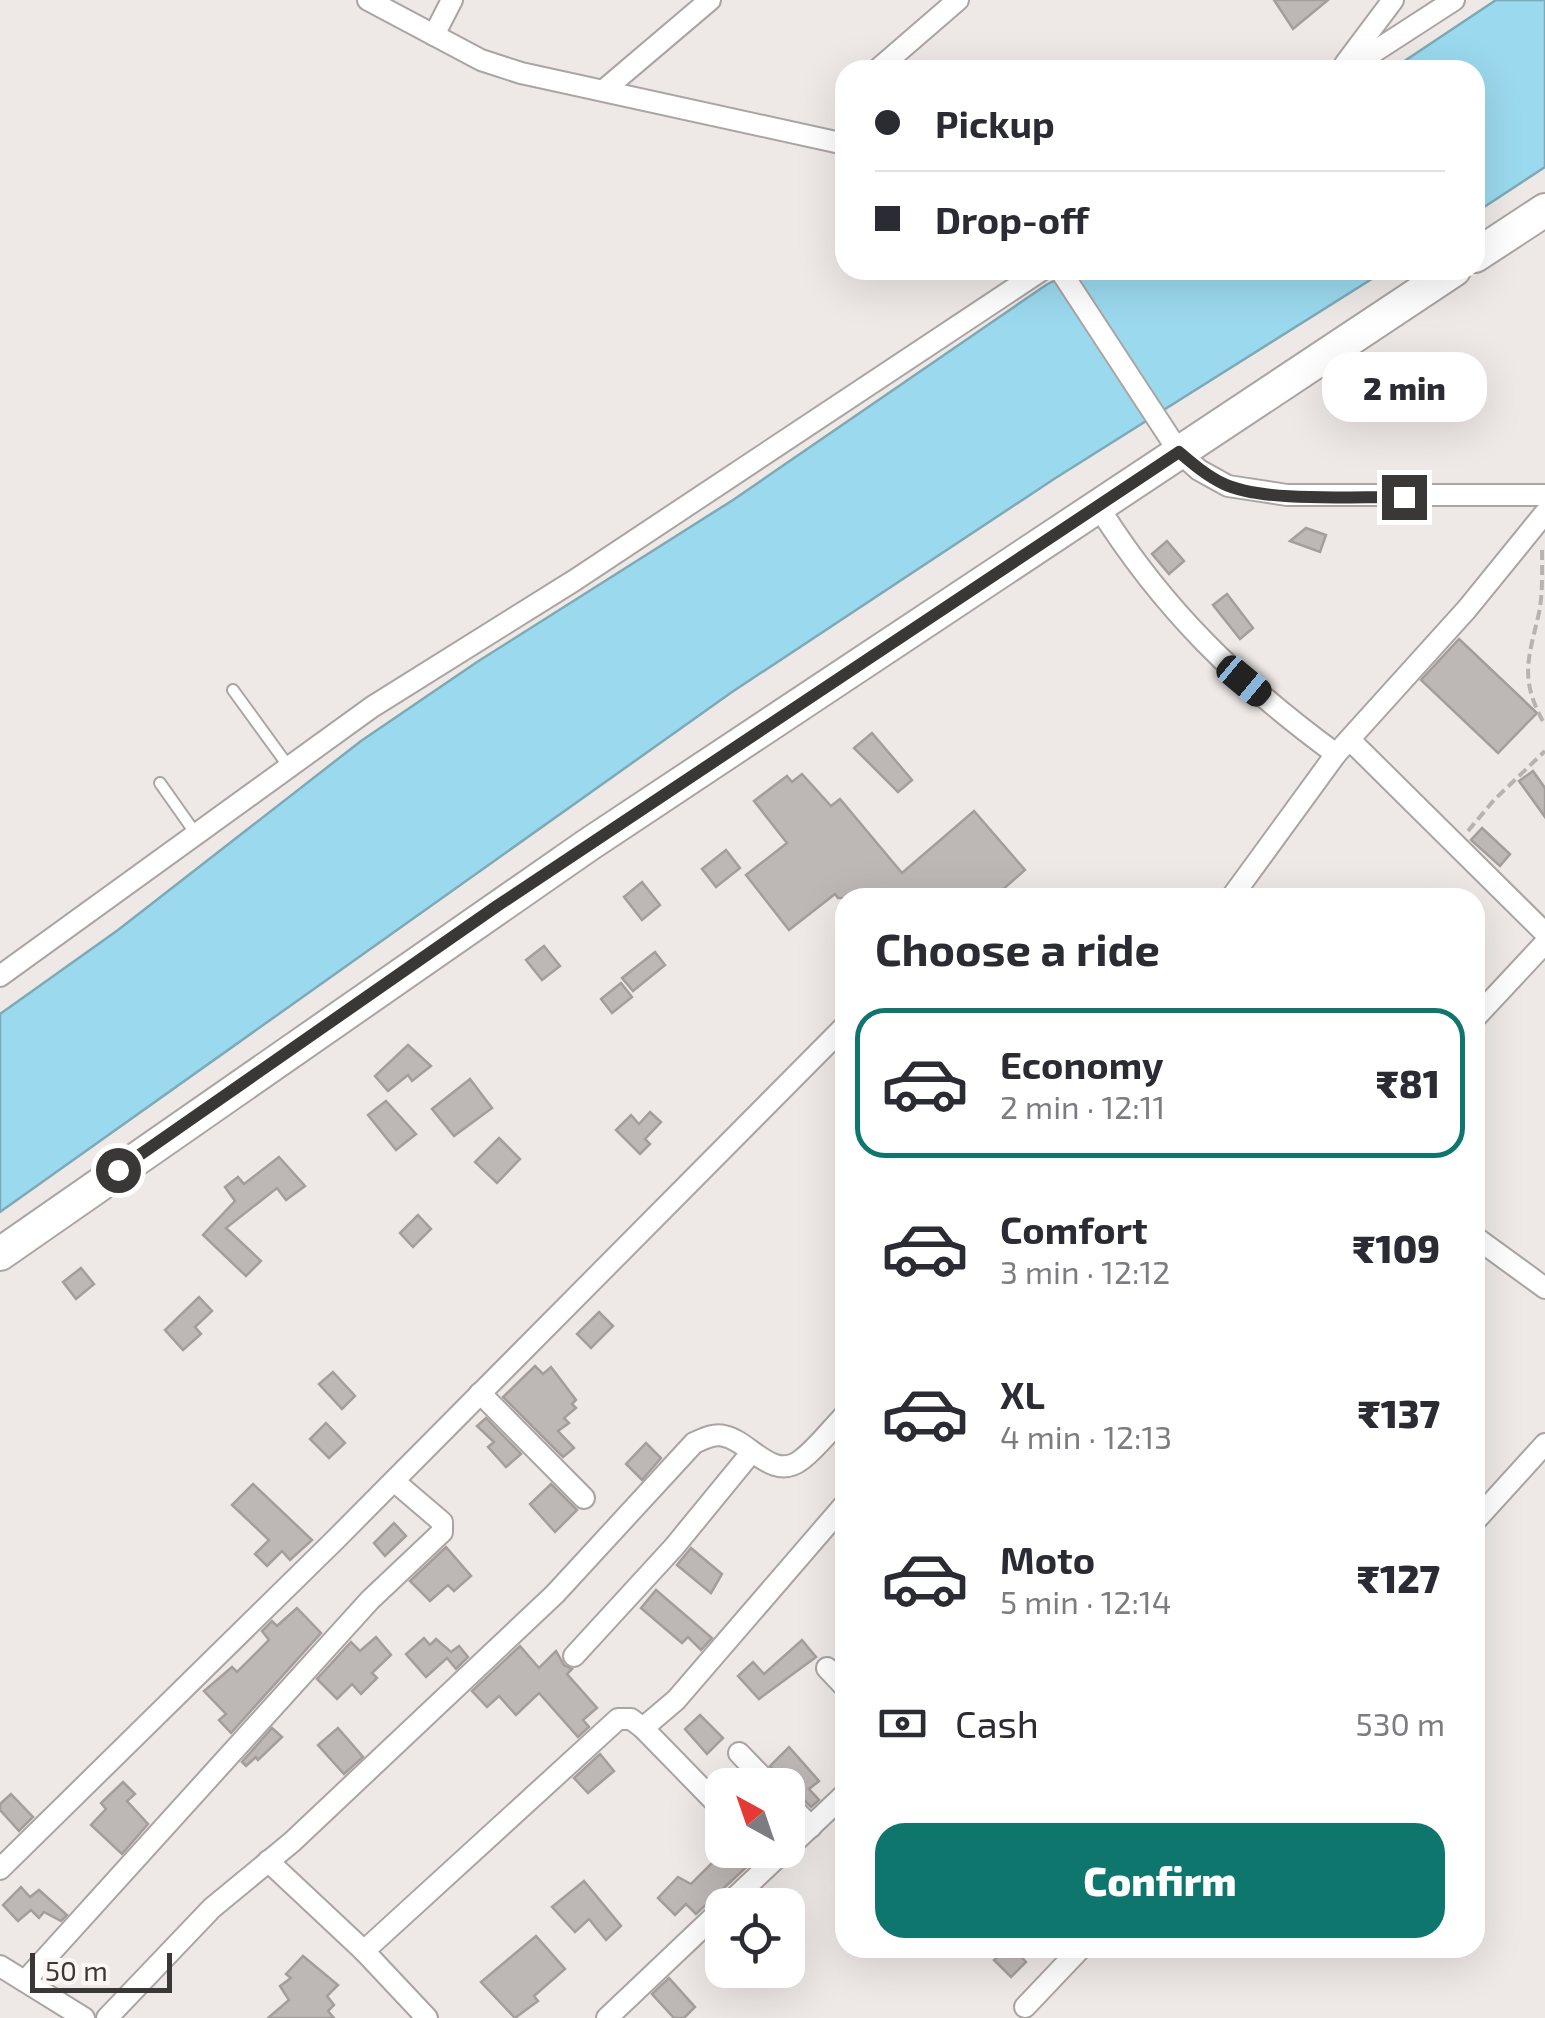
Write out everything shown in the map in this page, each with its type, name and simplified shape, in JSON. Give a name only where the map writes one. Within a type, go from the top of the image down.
[{"type":"main road","points":[[1485,249],[1545,210]]},
{"type":"main road","points":[[0,1254],[423,956],[1098,506],[1173,444],[1438,280]]},
{"type":"street","points":[[368,0],[480,60],[835,142]]},
{"type":"street","points":[[434,35],[452,0]]},
{"type":"street","points":[[604,90],[710,0]]},
{"type":"street","points":[[889,60],[958,0]]},
{"type":"street","points":[[1351,60],[1393,0]]},
{"type":"street","points":[[1360,60],[1454,0]]},
{"type":"street","points":[[0,976],[372,707],[575,580],[1027,280]]},
{"type":"street","points":[[1066,280],[1173,444],[1199,470],[1228,486],[1287,495],[1545,495]]},
{"type":"street","points":[[1098,506],[1130,558],[1219,660],[1343,747],[1456,846],[1545,933]]},
{"type":"street","points":[[1238,888],[1343,747],[1514,555],[1543,515]]},
{"type":"street","points":[[1485,1007],[1545,943]]},
{"type":"street","points":[[0,1869],[394,1481],[835,1036]]},
{"type":"street","points":[[1485,1243],[1545,1288]]},
{"type":"street","points":[[480,1393],[584,1498]]},
{"type":"street","points":[[107,2018],[190,1929],[555,1594],[694,1442],[726,1436],[776,1466],[789,1467],[802,1460],[835,1425]]},
{"type":"street","points":[[1485,1510],[1545,1444]]},
{"type":"street","points":[[574,1656],[674,1547],[752,1453]]},
{"type":"street","points":[[25,1981],[370,1600],[442,1532],[442,1522],[394,1481]]},
{"type":"street","points":[[643,1728],[676,1700],[835,1516]]},
{"type":"street","points":[[827,1668],[835,1676]]},
{"type":"street","points":[[364,1950],[618,1719],[631,1719],[643,1728],[705,1792]]},
{"type":"street","points":[[739,1753],[754,1768]]},
{"type":"street","points":[[805,1831],[835,1804]]},
{"type":"street","points":[[805,1821],[811,1827]]},
{"type":"street","points":[[268,1861],[364,1950],[427,2018]]},
{"type":"street","points":[[743,1888],[762,1868]]},
{"type":"street","points":[[606,2018],[705,1926]]},
{"type":"street","points":[[1025,2007],[1072,1958]]},
{"type":"street","points":[[0,1966],[84,2018]]},
{"type":"lane","points":[[234,690],[290,768]]},
{"type":"lane","points":[[160,783],[196,834]]},
{"type":"path","points":[[1543,515],[1540,598],[1526,666],[1533,704],[1545,725]]},
{"type":"path","points":[[1456,846],[1494,800],[1545,751]]},
{"type":"water","points":[[1496,0],[1545,0],[1545,167],[1485,206],[1485,60],[1406,60]]},
{"type":"water","points":[[1056,280],[1370,280],[1054,479],[732,692],[0,1212],[0,1014],[118,930],[361,741],[477,662],[733,500]]},
{"type":"building","points":[[1274,0],[1328,0],[1293,29]]},
{"type":"building","points":[[1306,528],[1326,535],[1320,552],[1290,541]]},
{"type":"building","points":[[1167,541],[1184,561],[1169,574],[1152,554]]},
{"type":"building","points":[[1227,594],[1253,628],[1240,639],[1213,605]]},
{"type":"building","points":[[1459,639],[1537,713],[1498,753],[1421,680]]},
{"type":"building","points":[[872,733],[912,780],[898,792],[854,748]]},
{"type":"building","points":[[1533,771],[1545,788],[1545,817],[1519,781]]},
{"type":"building","points":[[802,774],[831,806],[840,799],[902,873],[974,811],[1025,870],[1004,888],[835,888],[835,894],[789,930],[746,875],[787,843],[754,801],[787,776],[792,782]]},
{"type":"building","points":[[1482,828],[1510,854],[1500,866],[1471,840]]},
{"type":"building","points":[[726,850],[740,868],[716,887],[702,869]]},
{"type":"building","points":[[642,882],[660,905],[642,920],[624,897]]},
{"type":"building","points":[[544,946],[560,966],[542,980],[526,960]]},
{"type":"building","points":[[655,952],[665,965],[633,991],[622,978]]},
{"type":"building","points":[[621,983],[632,997],[612,1013],[601,999]]},
{"type":"building","points":[[408,1045],[431,1066],[412,1081],[408,1075],[388,1091],[375,1076]]},
{"type":"building","points":[[470,1079],[492,1108],[454,1136],[432,1109]]},
{"type":"building","points":[[386,1101],[416,1134],[396,1150],[368,1115]]},
{"type":"building","points":[[650,1112],[661,1122],[645,1139],[650,1144],[640,1154],[616,1130],[631,1115],[639,1124]]},
{"type":"building","points":[[499,1138],[520,1159],[497,1183],[475,1162]]},
{"type":"building","points":[[279,1157],[305,1186],[286,1200],[277,1188],[226,1228],[261,1261],[246,1276],[203,1235],[235,1201],[225,1187],[238,1177],[244,1184]]},
{"type":"building","points":[[418,1215],[431,1229],[413,1247],[400,1233]]},
{"type":"building","points":[[81,1268],[94,1284],[76,1299],[63,1282]]},
{"type":"building","points":[[199,1297],[212,1311],[195,1327],[201,1334],[183,1350],[165,1330]]},
{"type":"building","points":[[599,1312],[613,1326],[591,1348],[577,1334]]},
{"type":"building","points":[[535,1366],[543,1374],[551,1367],[576,1400],[572,1404],[576,1408],[564,1418],[569,1423],[558,1431],[574,1448],[563,1457],[503,1397]]},
{"type":"building","points":[[333,1372],[355,1396],[342,1409],[319,1384]]},
{"type":"building","points":[[486,1418],[521,1454],[506,1467],[488,1447],[494,1442],[477,1426]]},
{"type":"building","points":[[326,1423],[345,1443],[329,1458],[310,1439]]},
{"type":"building","points":[[646,1443],[661,1458],[642,1480],[626,1464]]},
{"type":"building","points":[[253,1484],[312,1540],[290,1560],[282,1551],[267,1566],[255,1554],[269,1540],[232,1505]]},
{"type":"building","points":[[551,1484],[577,1510],[555,1532],[530,1504]]},
{"type":"building","points":[[394,1523],[406,1536],[385,1556],[374,1543]]},
{"type":"building","points":[[446,1547],[471,1576],[454,1591],[448,1585],[430,1601],[410,1581]]},
{"type":"building","points":[[691,1548],[722,1574],[711,1593],[677,1565]]},
{"type":"building","points":[[656,1590],[712,1638],[701,1650],[688,1637],[682,1643],[641,1608]]},
{"type":"building","points":[[297,1608],[321,1633],[231,1733],[219,1720],[226,1714],[204,1691],[232,1667],[237,1672],[269,1640],[262,1631],[272,1621],[277,1626]]},
{"type":"building","points":[[376,1637],[391,1655],[372,1673],[377,1678],[361,1694],[352,1684],[337,1699],[317,1679],[351,1642],[360,1651]]},
{"type":"building","points":[[424,1638],[430,1645],[436,1639],[451,1652],[459,1646],[468,1657],[456,1669],[447,1658],[426,1677],[406,1654]]},
{"type":"building","points":[[802,1640],[816,1657],[759,1699],[738,1676],[753,1662],[764,1674]]},
{"type":"building","points":[[520,1646],[539,1668],[556,1651],[564,1665],[572,1669],[567,1674],[597,1708],[583,1720],[589,1727],[578,1737],[539,1693],[516,1715],[499,1696],[487,1707],[472,1691]]},
{"type":"building","points":[[700,1715],[723,1738],[707,1754],[685,1729]]},
{"type":"building","points":[[272,1728],[282,1737],[246,1766],[242,1762]]},
{"type":"building","points":[[338,1728],[363,1757],[344,1774],[318,1745]]},
{"type":"building","points":[[789,1747],[819,1781],[809,1789],[819,1800],[811,1807],[805,1801],[805,1768],[770,1766]]},
{"type":"building","points":[[600,1754],[614,1771],[588,1793],[574,1778]]},
{"type":"building","points":[[123,1782],[135,1794],[127,1801],[148,1824],[122,1854],[91,1825],[106,1809],[101,1803]]},
{"type":"building","points":[[11,1794],[33,1817],[19,1831],[0,1810],[0,1804]]},
{"type":"building","points":[[707,1868],[745,1868],[724,1888],[705,1888],[705,1906],[696,1914],[686,1904],[675,1915],[658,1898],[678,1877],[691,1884]]},
{"type":"building","points":[[584,1881],[621,1926],[606,1940],[589,1919],[575,1932],[552,1907]]},
{"type":"building","points":[[21,1887],[30,1897],[39,1890],[67,1915],[61,1921],[44,1912],[39,1918],[31,1910],[18,1921],[3,1905]]},
{"type":"building","points":[[536,1936],[565,1969],[534,1996],[538,2001],[515,2018],[481,1982]]},
{"type":"building","points":[[303,1956],[338,1985],[327,1996],[334,2005],[328,2011],[334,2018],[268,2018],[289,2000],[280,1986],[291,1978],[286,1974]]},
{"type":"building","points":[[1022,1958],[1026,1962],[1011,1977],[994,1960]]},
{"type":"building","points":[[669,1978],[695,2007],[684,2018],[674,2018],[652,1994]]},
{"type":"route","points":[[118,1170],[497,906],[1179,452],[1199,470],[1228,486],[1287,495],[1404,497]]}]
